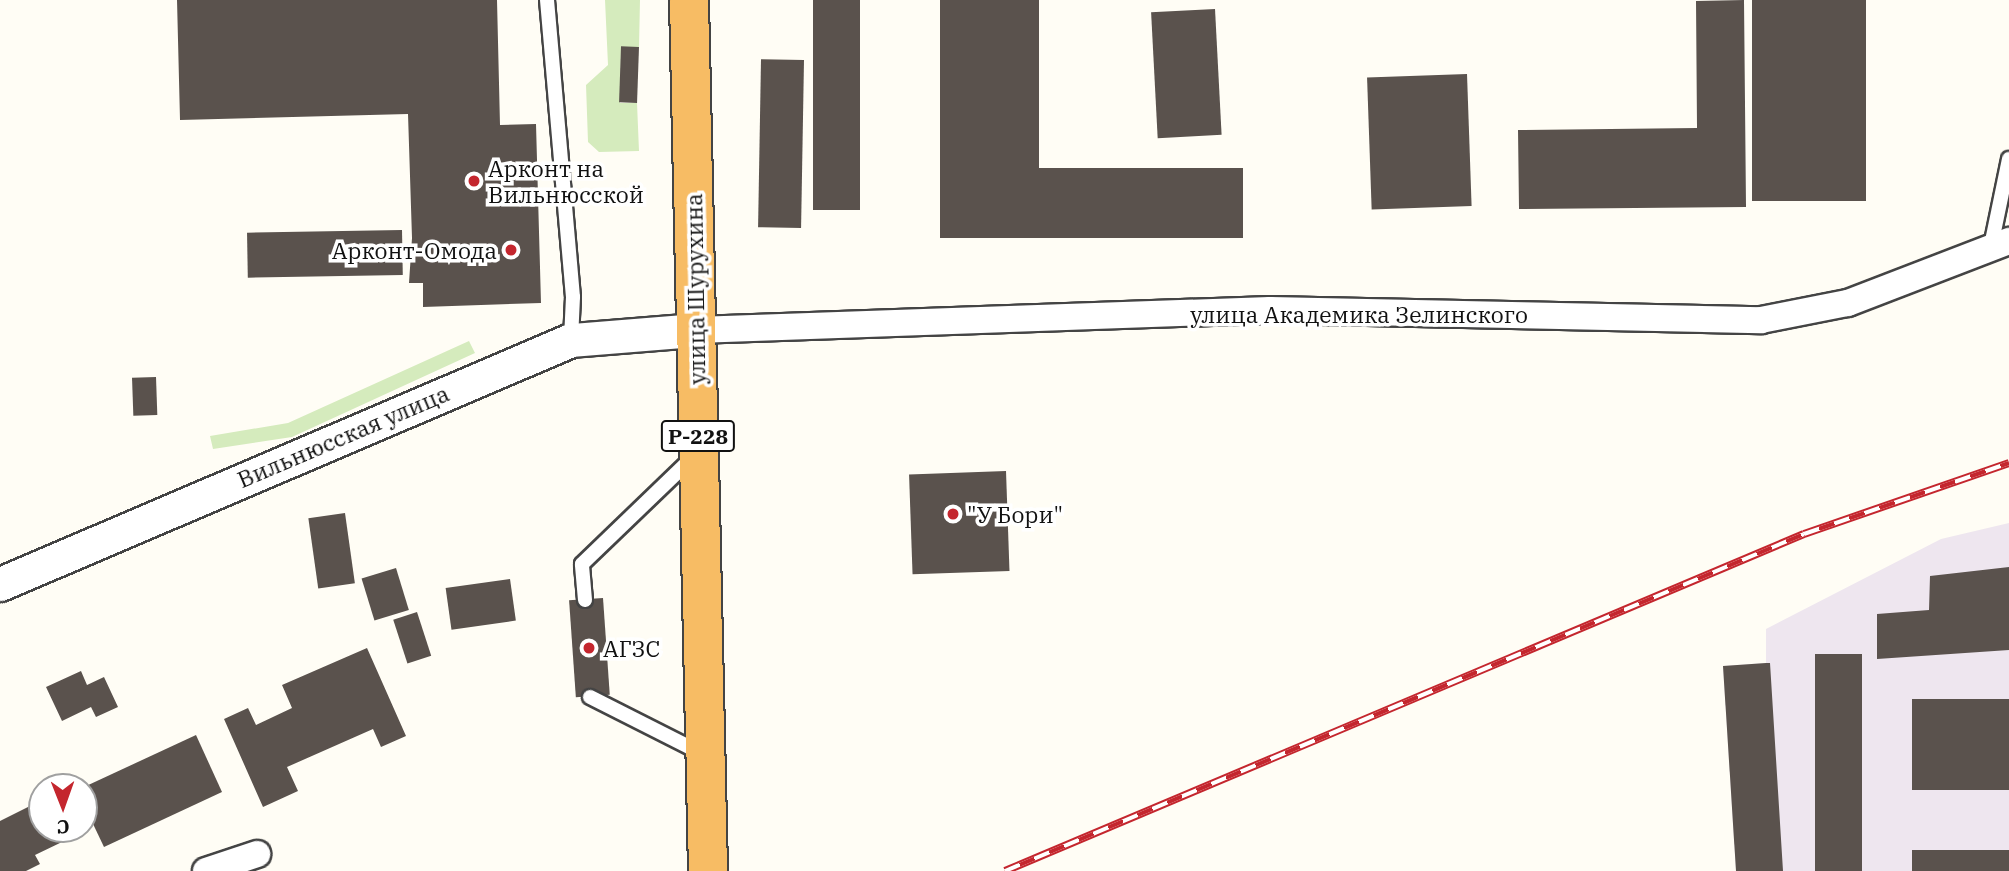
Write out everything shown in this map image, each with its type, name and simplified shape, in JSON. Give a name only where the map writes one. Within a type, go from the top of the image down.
[{"type":"highway","name":"улица Шурухина","points":[[689,0],[708,871]]},
{"type":"street","name":"улица Академика Зелинского","points":[[696,330],[1270,310],[1762,320],[1848,303],[2000,244]]},
{"type":"street","name":"Вильнюсская улица","points":[[0,583],[571,340],[696,330]]},
{"type":"street","points":[[206,871],[257,854]]},
{"type":"lane","points":[[547,0],[573,297],[571,340]]},
{"type":"lane","points":[[2000,244],[2009,159]]},
{"type":"lane","points":[[585,600],[582,564],[698,453]]},
{"type":"lane","points":[[590,697],[705,756]]},
{"type":"shaded area","points":[[2009,523],[2009,871],[1736,871],[1723,666],[1766,663],[1766,629],[1941,539]]},
{"type":"green space","points":[[605,0],[640,0],[639,47],[621,48],[620,103],[637,103],[639,151],[599,152],[588,142],[586,85],[608,65]]},
{"type":"green space","points":[[469,341],[475,353],[292,437],[213,449],[210,436],[288,423]]},
{"type":"building","name":"Арконт на Вильнюсской","points":[[177,0],[497,0],[500,125],[536,124],[541,303],[423,307],[423,283],[409,283],[412,238],[408,114],[180,120]]},
{"type":"building","points":[[813,0],[860,0],[860,210],[813,210]]},
{"type":"building","points":[[940,0],[1039,0],[1039,168],[1243,168],[1243,238],[940,238]]},
{"type":"building","points":[[1744,0],[1746,207],[1519,209],[1518,130],[1697,128],[1696,1]]},
{"type":"building","points":[[1752,0],[1866,0],[1866,201],[1752,201]]},
{"type":"building","points":[[1215,9],[1222,135],[1158,138],[1151,12]]},
{"type":"building","points":[[621,46],[639,47],[637,103],[619,102]]},
{"type":"building","points":[[761,59],[804,60],[801,228],[758,227]]},
{"type":"building","points":[[1467,74],[1472,206],[1372,209],[1367,77]]},
{"type":"building","points":[[402,230],[403,275],[248,278],[247,233]]},
{"type":"building","points":[[156,377],[157,415],[133,416],[132,378]]},
{"type":"building","points":[[1006,471],[1009,571],[913,574],[909,474]]},
{"type":"building","points":[[345,513],[355,583],[318,588],[308,518]]},
{"type":"building","points":[[2009,567],[2009,650],[1877,659],[1877,614],[1929,610],[1930,576]]},
{"type":"building","points":[[396,568],[409,610],[374,621],[362,579]]},
{"type":"building","points":[[510,579],[516,621],[451,630],[446,588]]},
{"type":"building","name":"АГЗС","points":[[603,598],[610,695],[576,697],[569,600]]},
{"type":"building","points":[[417,612],[431,656],[407,663],[393,620]]},
{"type":"building","points":[[367,648],[406,736],[381,747],[373,729],[287,767],[298,791],[263,807],[224,719],[248,708],[256,725],[292,708],[282,685]]},
{"type":"building","points":[[1815,654],[1862,654],[1862,871],[1815,871]]},
{"type":"building","points":[[1770,663],[1783,871],[1736,871],[1723,666]]},
{"type":"building","points":[[81,671],[87,685],[104,677],[118,707],[96,717],[91,707],[62,721],[46,687]]},
{"type":"building","points":[[1912,699],[2009,699],[2009,790],[1912,790]]},
{"type":"building","points":[[196,735],[222,792],[104,847],[98,834],[98,780]]},
{"type":"building","points":[[28,807],[28,843],[60,843],[35,855],[40,864],[26,871],[0,871],[0,821]]},
{"type":"building","points":[[1912,850],[2009,850],[2009,871],[1912,871]]},
{"type":"railway","points":[[1005,871],[1804,534],[2009,463]]},
{"type":"place","name":"Арконт на Вильнюсской","points":[[474,181]]},
{"type":"place","name":"Арконт-Омода","points":[[511,250]]},
{"type":"place","name":"\"У Бори\"","points":[[953,514]]},
{"type":"place","name":"АГЗС","points":[[589,648]]}]
